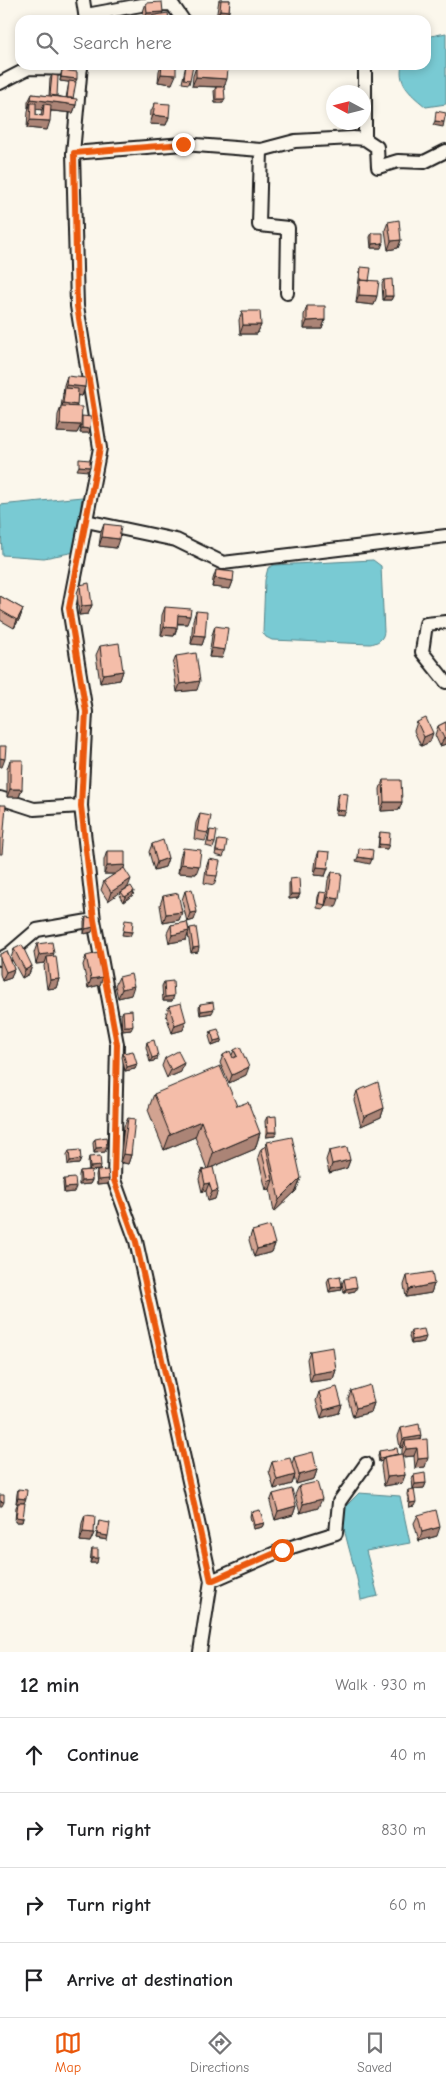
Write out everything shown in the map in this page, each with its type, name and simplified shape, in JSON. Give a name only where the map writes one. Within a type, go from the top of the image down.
[{"type":"street","points":[[83,0],[86,15]]},
{"type":"street","points":[[95,15],[141,5],[172,4],[180,15]]},
{"type":"street","points":[[0,83],[25,70]]},
{"type":"street","points":[[81,70],[74,153],[77,306],[100,448],[69,608],[86,712],[81,806],[94,920],[117,1044],[114,1180],[136,1242],[211,1581],[200,1652]]},
{"type":"street","points":[[365,70],[365,139]]},
{"type":"street","points":[[74,153],[183,144],[261,150],[295,141],[365,139],[377,148],[378,167],[398,161],[424,162],[446,151]]},
{"type":"street","points":[[261,150],[258,225],[288,228],[287,293]]},
{"type":"street","points":[[86,521],[176,540],[223,563],[446,536]]},
{"type":"street","points":[[446,622],[426,624],[422,652],[446,682]]},
{"type":"street","points":[[0,798],[34,809],[81,806]]},
{"type":"street","points":[[0,959],[9,954],[37,930],[94,920]]},
{"type":"street","points":[[211,1581],[282,1550],[336,1533],[340,1502],[366,1464]]},
{"type":"water","points":[[446,33],[446,104],[426,107],[407,89],[401,72],[401,70],[431,70],[431,36]]},
{"type":"water","points":[[82,497],[75,552],[44,558],[2,555],[0,505]]},
{"type":"water","points":[[373,560],[381,566],[384,632],[379,641],[370,644],[272,640],[263,633],[265,580],[268,568],[274,565]]},
{"type":"water","points":[[359,1493],[400,1496],[410,1543],[366,1551],[378,1596],[361,1600],[341,1511]]},
{"type":"building","points":[[221,0],[230,0],[229,11],[220,10]]},
{"type":"building","points":[[162,2],[163,12],[147,13],[146,3]]},
{"type":"building","points":[[62,70],[77,72],[77,79],[61,77]]},
{"type":"building","points":[[161,70],[176,70],[176,75],[161,74]]},
{"type":"building","points":[[185,70],[192,70],[190,80],[184,79]]},
{"type":"building","points":[[196,70],[228,70],[227,79],[196,77]]},
{"type":"building","points":[[52,75],[58,76],[57,96],[50,95]]},
{"type":"building","points":[[69,81],[76,82],[73,98],[67,98]]},
{"type":"building","points":[[216,87],[224,87],[225,99],[216,99]]},
{"type":"building","points":[[32,94],[77,99],[76,105],[31,99]]},
{"type":"building","points":[[31,103],[36,103],[36,115],[43,116],[44,104],[51,105],[50,121],[30,120]]},
{"type":"building","points":[[155,103],[170,104],[169,117],[153,115]]},
{"type":"building","points":[[436,111],[446,113],[444,122],[435,121]]},
{"type":"building","points":[[399,220],[401,240],[391,241],[388,222]]},
{"type":"building","points":[[372,233],[383,233],[383,243],[372,244]]},
{"type":"building","points":[[361,267],[371,268],[369,281],[360,280]]},
{"type":"building","points":[[392,279],[393,296],[385,296],[384,280]]},
{"type":"building","points":[[360,280],[379,281],[377,296],[359,295]]},
{"type":"building","points":[[307,306],[325,306],[325,320],[307,321]]},
{"type":"building","points":[[242,311],[260,311],[261,325],[243,325]]},
{"type":"building","points":[[67,376],[86,378],[85,387],[66,385]]},
{"type":"building","points":[[65,388],[78,389],[77,405],[63,403]]},
{"type":"building","points":[[61,406],[82,407],[81,425],[60,424]]},
{"type":"building","points":[[82,416],[91,417],[90,429],[82,428]]},
{"type":"building","points":[[79,459],[90,460],[90,467],[79,466]]},
{"type":"building","points":[[104,524],[121,526],[119,539],[102,537]]},
{"type":"building","points":[[216,570],[234,572],[233,581],[215,578]]},
{"type":"building","points":[[89,583],[92,605],[82,606],[80,585]]},
{"type":"building","points":[[0,596],[23,609],[17,620],[0,610]]},
{"type":"building","points":[[165,607],[191,609],[190,616],[178,615],[177,628],[164,627]]},
{"type":"building","points":[[196,611],[207,612],[205,636],[194,635]]},
{"type":"building","points":[[215,626],[228,628],[225,650],[212,648]]},
{"type":"building","points":[[119,643],[123,671],[103,674],[100,646]]},
{"type":"building","points":[[196,653],[200,681],[180,684],[176,656]]},
{"type":"building","points":[[426,718],[433,733],[424,737],[417,722]]},
{"type":"building","points":[[446,722],[446,737],[444,738],[438,726]]},
{"type":"building","points":[[0,746],[6,746],[5,759],[0,758]]},
{"type":"building","points":[[10,760],[23,760],[22,789],[10,789]]},
{"type":"building","points":[[383,780],[401,780],[402,802],[384,802]]},
{"type":"building","points":[[339,793],[348,794],[346,811],[337,810]]},
{"type":"building","points":[[0,805],[6,805],[2,854],[0,854]]},
{"type":"building","points":[[200,814],[211,816],[208,833],[197,831]]},
{"type":"building","points":[[210,830],[217,831],[215,843],[208,842]]},
{"type":"building","points":[[380,832],[390,833],[389,845],[379,844]]},
{"type":"building","points":[[163,840],[168,858],[157,862],[152,844]]},
{"type":"building","points":[[218,840],[227,841],[225,852],[216,851]]},
{"type":"building","points":[[183,848],[201,850],[199,866],[181,864]]},
{"type":"building","points":[[359,848],[373,850],[372,859],[358,857]]},
{"type":"building","points":[[107,851],[125,851],[125,865],[107,866]]},
{"type":"building","points":[[319,851],[330,852],[328,868],[317,867]]},
{"type":"building","points":[[209,859],[220,861],[217,876],[207,875]]},
{"type":"building","points":[[124,868],[131,879],[111,892],[104,881]]},
{"type":"building","points":[[332,872],[342,873],[339,899],[328,897]]},
{"type":"building","points":[[299,878],[300,894],[291,894],[290,879]]},
{"type":"building","points":[[131,886],[134,891],[125,897],[121,892]]},
{"type":"building","points":[[192,889],[197,912],[190,913],[185,891]]},
{"type":"building","points":[[320,892],[327,893],[325,905],[318,903]]},
{"type":"building","points":[[178,893],[182,912],[166,914],[163,896]]},
{"type":"building","points":[[86,917],[94,918],[94,927],[85,929]]},
{"type":"building","points":[[125,920],[133,921],[132,932],[123,931]]},
{"type":"building","points":[[187,922],[189,931],[172,935],[171,925]]},
{"type":"building","points":[[196,927],[199,947],[193,948],[190,928]]},
{"type":"building","points":[[52,942],[54,953],[39,955],[37,944]]},
{"type":"building","points":[[22,945],[32,966],[25,970],[14,949]]},
{"type":"building","points":[[7,951],[14,969],[6,972],[0,954]]},
{"type":"building","points":[[98,953],[103,977],[91,979],[86,956]]},
{"type":"building","points":[[56,956],[59,979],[50,980],[47,957]]},
{"type":"building","points":[[131,974],[134,986],[122,989],[119,977]]},
{"type":"building","points":[[173,981],[174,996],[165,997],[164,982]]},
{"type":"building","points":[[213,1002],[214,1009],[201,1011],[200,1004]]},
{"type":"building","points":[[181,1003],[186,1021],[175,1025],[169,1006]]},
{"type":"building","points":[[132,1010],[133,1026],[124,1026],[123,1011]]},
{"type":"building","points":[[218,1029],[222,1039],[214,1041],[211,1031]]},
{"type":"building","points":[[154,1040],[158,1056],[152,1058],[147,1042]]},
{"type":"building","points":[[240,1047],[249,1067],[232,1075],[223,1055],[230,1051],[233,1058],[237,1056],[234,1050]]},
{"type":"building","points":[[133,1051],[137,1064],[127,1067],[123,1053]]},
{"type":"building","points":[[178,1051],[184,1063],[171,1070],[165,1058]]},
{"type":"building","points":[[220,1066],[237,1106],[248,1102],[260,1133],[213,1153],[201,1121],[170,1134],[154,1094]]},
{"type":"building","points":[[378,1082],[384,1108],[364,1117],[357,1091]]},
{"type":"building","points":[[276,1116],[277,1132],[268,1132],[267,1117]]},
{"type":"building","points":[[128,1118],[135,1119],[131,1155],[123,1154]]},
{"type":"building","points":[[106,1137],[107,1147],[96,1148],[95,1139]]},
{"type":"building","points":[[292,1137],[301,1178],[279,1200],[267,1142]]},
{"type":"building","points":[[266,1146],[273,1180],[269,1181],[261,1149]]},
{"type":"building","points":[[347,1147],[350,1160],[332,1164],[329,1151]]},
{"type":"building","points":[[80,1150],[81,1159],[70,1161],[69,1151]]},
{"type":"building","points":[[100,1156],[101,1166],[90,1167],[89,1157]]},
{"type":"building","points":[[213,1167],[218,1190],[212,1192],[209,1183],[205,1184],[202,1170]]},
{"type":"building","points":[[91,1170],[92,1180],[81,1181],[80,1171]]},
{"type":"building","points":[[108,1170],[109,1179],[98,1180],[97,1171]]},
{"type":"building","points":[[75,1178],[76,1187],[65,1188],[64,1179]]},
{"type":"building","points":[[270,1226],[275,1244],[257,1249],[252,1231]]},
{"type":"building","points":[[432,1272],[434,1284],[409,1289],[407,1276]]},
{"type":"building","points":[[340,1276],[342,1286],[331,1288],[329,1278]]},
{"type":"building","points":[[355,1277],[357,1287],[346,1289],[344,1279]]},
{"type":"building","points":[[424,1329],[426,1337],[412,1340],[411,1331]]},
{"type":"building","points":[[333,1347],[336,1370],[313,1374],[310,1351]]},
{"type":"building","points":[[370,1385],[374,1403],[356,1408],[351,1391]]},
{"type":"building","points":[[337,1387],[342,1405],[324,1410],[319,1392]]},
{"type":"building","points":[[419,1424],[421,1436],[403,1439],[401,1428]]},
{"type":"building","points":[[427,1439],[428,1458],[418,1459],[417,1448],[406,1449],[405,1441]]},
{"type":"building","points":[[397,1448],[398,1454],[380,1458],[379,1451]]},
{"type":"building","points":[[313,1452],[317,1470],[299,1475],[294,1457]]},
{"type":"building","points":[[402,1454],[405,1475],[387,1477],[384,1457]]},
{"type":"building","points":[[290,1458],[295,1475],[277,1480],[272,1462]]},
{"type":"building","points":[[425,1473],[426,1483],[415,1484],[414,1475]]},
{"type":"building","points":[[317,1482],[322,1499],[303,1504],[299,1486]]},
{"type":"building","points":[[18,1489],[27,1490],[26,1499],[18,1498]]},
{"type":"building","points":[[292,1489],[296,1506],[278,1511],[273,1494]]},
{"type":"building","points":[[414,1489],[416,1502],[410,1503],[408,1490]]},
{"type":"building","points":[[0,1495],[4,1495],[4,1502],[0,1501]]},
{"type":"building","points":[[18,1503],[25,1503],[23,1518],[16,1517]]},
{"type":"building","points":[[260,1510],[264,1523],[254,1525],[251,1512]]},
{"type":"building","points":[[436,1510],[440,1527],[422,1532],[418,1515]]},
{"type":"building","points":[[85,1515],[95,1516],[94,1533],[83,1532]]},
{"type":"building","points":[[99,1521],[110,1523],[108,1536],[97,1534]]},
{"type":"building","points":[[92,1549],[98,1549],[98,1558],[92,1558]]},
{"type":"route","points":[[183,144],[74,153],[77,306],[100,448],[69,608],[86,712],[81,806],[94,920],[117,1044],[114,1180],[136,1242],[211,1581],[282,1550]]}]
